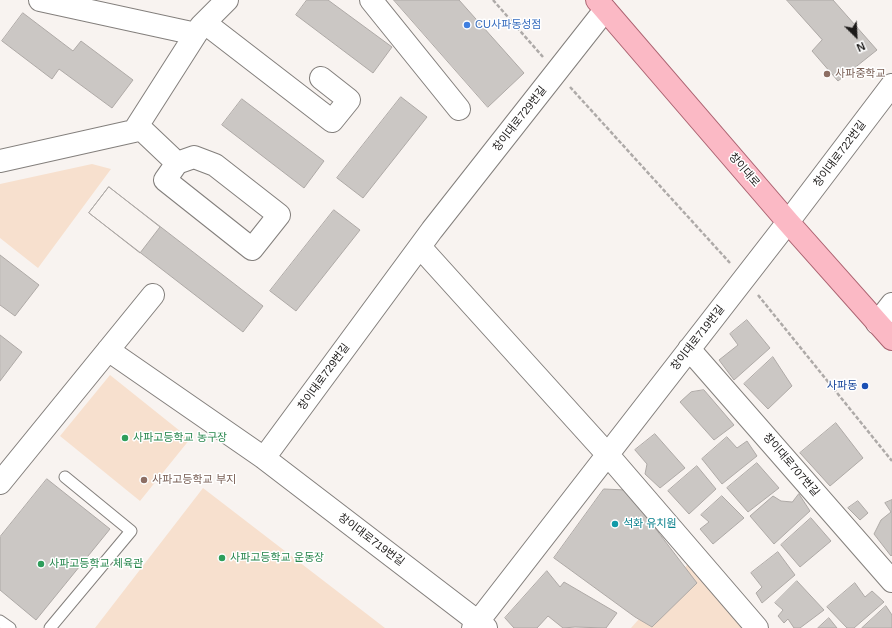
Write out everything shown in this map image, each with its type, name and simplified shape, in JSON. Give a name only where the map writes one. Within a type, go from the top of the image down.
[{"type":"main road","name":"창이대로","points":[[601,5],[892,340]]},
{"type":"street","points":[[40,0],[201,28],[332,121],[349,100],[321,78]]},
{"type":"street","points":[[0,161],[134,131],[201,28],[227,0]]},
{"type":"street","points":[[371,0],[459,108]]},
{"type":"street","name":"창이대로729번길","points":[[264,458],[420,247],[556,72],[601,5]]},
{"type":"street","name":"창이대로722번길","points":[[788,222],[892,85]]},
{"type":"street","points":[[138,126],[177,163]]},
{"type":"street","points":[[194,157],[215,164],[279,215],[252,249],[165,180],[177,163],[194,157]]},
{"type":"street","name":"창이대로719번길","points":[[264,458],[479,626],[608,455],[788,222]]},
{"type":"street","points":[[420,247],[608,455],[757,628]]},
{"type":"street","points":[[0,482],[153,295]]},
{"type":"street","points":[[877,323],[892,304]]},
{"type":"street","points":[[108,350],[264,458]]},
{"type":"street","name":"창이대로707번길","points":[[689,350],[892,581]]},
{"type":"lane","points":[[50,628],[131,531],[65,477]]},
{"type":"lane","points":[[0,621],[10,628]]},
{"type":"path","points":[[493,0],[556,72],[744,279],[892,461]]},
{"type":"shaded area","points":[[92,164],[111,169],[38,268],[0,238],[0,184]]},
{"type":"shaded area","name":"사파고등학교 농구장","points":[[110,375],[190,439],[140,501],[60,436]]},
{"type":"shaded area","name":"사파고등학교 운동장","points":[[203,488],[385,628],[95,628]]},
{"type":"shaded area","points":[[695,556],[757,628],[631,628]]},
{"type":"building","points":[[307,0],[328,0],[392,47],[373,73],[296,15]]},
{"type":"building","points":[[394,0],[459,0],[524,73],[488,107]]},
{"type":"building","points":[[787,0],[833,0],[877,50],[838,81],[812,51],[822,40]]},
{"type":"building","points":[[23,13],[73,51],[81,41],[133,80],[112,108],[59,69],[52,79],[2,41]]},
{"type":"building","points":[[401,97],[427,117],[363,198],[337,178]]},
{"type":"building","points":[[242,99],[324,161],[304,188],[222,125]]},
{"type":"building","points":[[109,187],[263,306],[243,332],[89,213]]},
{"type":"building","points":[[109,187],[160,227],[140,253],[89,213]]},
{"type":"building","points":[[334,210],[360,230],[296,311],[270,291]]},
{"type":"building","points":[[0,255],[39,285],[15,316],[0,305]]},
{"type":"building","points":[[747,320],[770,348],[734,380],[719,360],[738,345],[730,334]]},
{"type":"building","points":[[0,335],[22,352],[0,381]]},
{"type":"building","points":[[773,357],[792,386],[768,409],[744,384]]},
{"type":"building","points":[[704,390],[734,425],[714,440],[680,402],[691,392]]},
{"type":"building","points":[[836,423],[863,458],[830,486],[800,453]]},
{"type":"building","points":[[655,434],[685,468],[660,488],[645,474],[647,464],[635,450]]},
{"type":"building","points":[[727,437],[737,448],[747,441],[757,456],[722,484],[702,459]]},
{"type":"building","points":[[757,463],[779,488],[748,512],[727,488]]},
{"type":"building","points":[[697,466],[716,489],[689,514],[668,491]]},
{"type":"building","name":"사파고등학교 체육관","points":[[47,479],[110,529],[36,620],[0,590],[0,537]]},
{"type":"building","name":"석화 유치원","points":[[604,489],[626,490],[697,583],[652,627],[635,617],[554,558]]},
{"type":"building","points":[[799,494],[810,511],[774,544],[750,516],[773,496],[781,501],[792,502]]},
{"type":"building","points":[[722,496],[744,518],[713,544],[700,529],[709,522],[701,515]]},
{"type":"building","points":[[892,500],[891,556],[874,534],[881,520],[891,512],[885,503]]},
{"type":"building","points":[[858,501],[868,513],[860,520],[848,508]]},
{"type":"building","points":[[811,518],[831,541],[800,567],[781,545]]},
{"type":"building","points":[[778,552],[795,575],[762,603],[756,593],[762,587],[751,573]]},
{"type":"building","points":[[547,571],[560,587],[564,582],[617,613],[606,628],[563,628],[548,616],[537,628],[514,628],[505,618]]},
{"type":"building","points":[[797,581],[824,610],[800,628],[794,628],[788,619],[784,623],[778,616],[783,610],[775,603]]},
{"type":"building","points":[[855,583],[865,597],[872,591],[884,602],[854,628],[847,628],[827,607]]},
{"type":"building","points":[[886,606],[892,615],[892,628],[862,628]]},
{"type":"building","points":[[829,618],[837,628],[818,628]]},
{"type":"place","name":"CU사파동성점","points":[[467,25]]},
{"type":"place","name":"사파중학교","points":[[827,74]]},
{"type":"place","name":"사파동","points":[[865,386]]},
{"type":"place","name":"사파고등학교 농구장","points":[[125,438]]},
{"type":"place","name":"사파고등학교 부지","points":[[144,480]]},
{"type":"place","name":"석화 유치원","points":[[615,524]]},
{"type":"place","name":"사파고등학교 운동장","points":[[222,558]]},
{"type":"place","name":"사파고등학교 체육관","points":[[41,564]]}]
